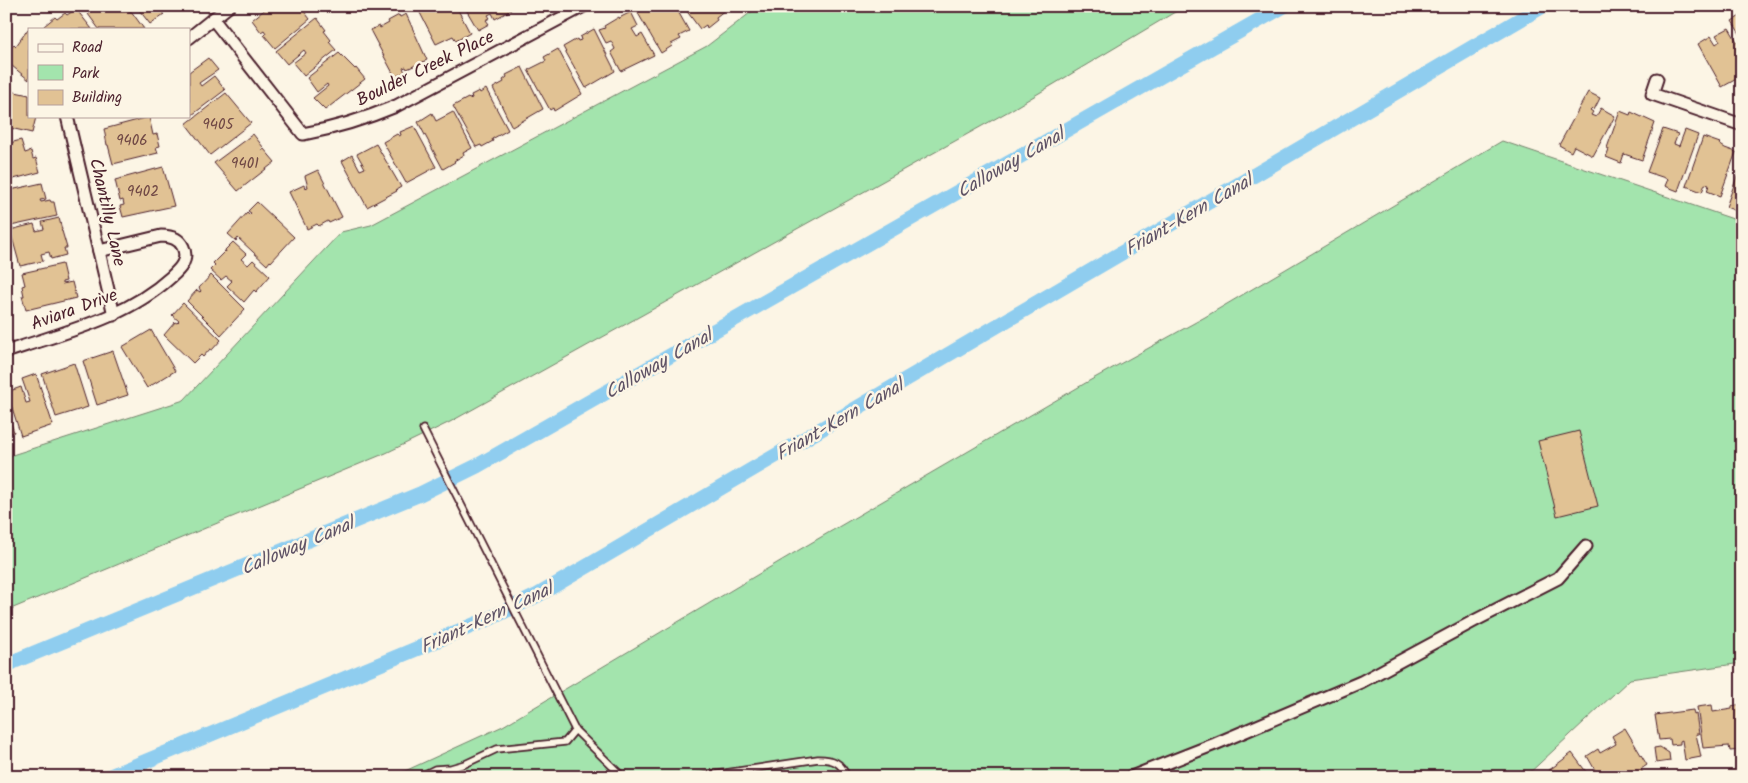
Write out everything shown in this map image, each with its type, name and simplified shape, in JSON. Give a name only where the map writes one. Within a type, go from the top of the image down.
[{"type":"street","points":[[190,37],[229,6]]},
{"type":"street","name":"Boulder Creek Place","points":[[213,19],[303,134],[358,122],[396,106],[584,6]]},
{"type":"street","points":[[1657,79],[1652,94],[1742,125]]},
{"type":"street","name":"Chantilly Lane","points":[[67,118],[114,315]]},
{"type":"street","name":"Aviara Drive","points":[[6,352],[114,315],[138,303],[159,288],[183,264],[185,255],[183,247],[178,240],[170,236],[161,236],[99,251]]},
{"type":"street","points":[[1131,777],[1215,744],[1361,682],[1558,578],[1586,546]]},
{"type":"lane","points":[[423,429],[575,730],[623,777]]},
{"type":"lane","points":[[419,777],[435,769],[451,768],[465,764],[497,749],[565,742],[575,730]]},
{"type":"lane","points":[[698,777],[818,759],[833,760],[844,767],[847,777]]},
{"type":"green space","points":[[759,6],[1185,6],[1009,111],[450,422],[386,453],[6,611],[6,457],[184,400],[341,232],[371,225],[707,46]]},
{"type":"green space","points":[[1502,141],[1742,222],[1742,663],[1630,679],[1525,777],[392,777],[503,726],[804,547],[1089,381],[1205,317]]},
{"type":"building","points":[[97,6],[125,6],[143,28],[98,28],[88,14]]},
{"type":"building","points":[[136,6],[173,6],[150,24]]},
{"type":"building","points":[[269,6],[300,6],[310,19],[275,48],[264,35],[266,33],[264,30],[261,32],[252,20]]},
{"type":"building","points":[[456,6],[470,33],[456,41],[453,36],[436,44],[417,7]]},
{"type":"building","points":[[464,6],[509,6],[511,10],[495,19],[492,13],[488,15],[490,18],[486,20],[489,24],[478,30]]},
{"type":"building","points":[[638,6],[675,6],[689,31],[679,36],[681,39],[671,44],[672,46],[661,53],[635,8]]},
{"type":"building","points":[[683,6],[730,6],[716,17],[717,20],[707,28],[706,25],[700,29]]},
{"type":"building","points":[[76,9],[91,28],[45,28],[44,26],[55,17],[57,19],[65,13],[67,15]]},
{"type":"building","points":[[631,12],[638,26],[632,29],[637,37],[642,34],[654,55],[621,71],[611,52],[615,49],[611,41],[606,43],[599,30],[605,28],[604,26],[619,17],[620,19]]},
{"type":"building","points":[[406,14],[427,60],[407,69],[406,67],[403,68],[405,72],[395,77],[370,30],[379,26],[380,28],[399,15],[400,17]]},
{"type":"building","points":[[1742,15],[1742,37],[1732,21]]},
{"type":"building","points":[[317,18],[331,40],[329,42],[336,50],[304,76],[293,63],[306,53],[304,50],[287,64],[276,51]]},
{"type":"building","points":[[1729,28],[1742,50],[1742,76],[1722,87],[1698,44],[1711,36],[1716,44],[1720,41],[1716,35]]},
{"type":"building","points":[[28,29],[28,79],[6,61],[8,55],[6,53],[14,44],[16,46]]},
{"type":"building","points":[[594,29],[615,71],[586,88],[563,47],[577,39],[578,41],[581,40],[580,37]]},
{"type":"building","points":[[558,49],[582,94],[554,111],[553,108],[550,110],[528,70],[546,61],[544,57]]},
{"type":"building","points":[[339,53],[365,79],[325,110],[313,98],[328,86],[327,84],[317,92],[307,78]]},
{"type":"building","points":[[208,58],[218,70],[199,83],[201,86],[214,76],[225,90],[192,115],[190,112],[190,71]]},
{"type":"building","points":[[522,67],[543,109],[512,127],[493,88],[504,82],[503,80],[507,77],[506,75]]},
{"type":"building","points":[[486,89],[508,130],[482,147],[481,145],[476,147],[453,106],[468,98],[472,98],[471,95]]},
{"type":"building","points":[[6,90],[28,95],[28,118],[36,118],[32,133],[6,127]]},
{"type":"building","points":[[1588,92],[1600,98],[1594,110],[1592,108],[1590,110],[1593,112],[1591,115],[1596,117],[1601,108],[1615,116],[1593,156],[1574,146],[1571,152],[1559,145]]},
{"type":"building","points":[[226,93],[251,123],[210,155],[186,124]]},
{"type":"building","points":[[1620,111],[1630,115],[1631,112],[1655,123],[1642,160],[1624,154],[1621,163],[1606,157],[1609,149],[1607,148]]},
{"type":"building","points":[[453,112],[472,148],[443,169],[418,122],[432,113],[436,121]]},
{"type":"building","points":[[149,118],[153,135],[157,134],[160,146],[156,147],[158,153],[113,164],[104,129]]},
{"type":"building","points":[[414,126],[436,167],[406,183],[383,142],[397,134],[401,135],[400,132]]},
{"type":"building","points":[[1663,129],[1678,134],[1674,144],[1679,146],[1685,130],[1698,135],[1678,191],[1665,186],[1668,179],[1647,172]]},
{"type":"building","points":[[253,134],[263,147],[261,149],[264,149],[275,162],[238,191],[214,163]]},
{"type":"building","points":[[1703,137],[1720,143],[1725,148],[1736,152],[1720,196],[1707,191],[1709,185],[1705,184],[1702,192],[1686,186]]},
{"type":"building","points":[[21,140],[25,153],[31,151],[33,159],[36,158],[40,172],[6,181],[6,144]]},
{"type":"building","points":[[376,144],[401,187],[367,207],[342,161],[352,155],[360,170],[365,168],[357,154]]},
{"type":"building","points":[[1742,163],[1742,205],[1739,212],[1726,207]]},
{"type":"building","points":[[163,167],[174,206],[123,217],[120,206],[124,205],[123,200],[120,201],[115,180]]},
{"type":"building","points":[[318,170],[342,217],[307,229],[289,192],[304,185],[305,188],[308,187],[305,176]]},
{"type":"building","points":[[42,183],[46,199],[40,200],[41,202],[50,200],[54,202],[57,216],[6,227],[6,191]]},
{"type":"building","points":[[257,202],[294,237],[267,265],[238,238],[236,241],[228,234],[247,213],[249,215],[251,213],[248,211]]},
{"type":"building","points":[[59,218],[67,248],[64,248],[66,255],[51,259],[49,252],[41,254],[43,261],[20,266],[10,230],[34,224],[36,231],[44,229],[42,222]]},
{"type":"building","points":[[233,242],[246,254],[241,259],[248,265],[253,260],[270,276],[244,302],[227,286],[232,281],[226,276],[221,280],[210,270],[215,265],[213,263],[226,252],[225,250]]},
{"type":"building","points":[[62,264],[66,281],[62,282],[62,284],[72,282],[76,298],[26,310],[22,296],[24,296],[22,286],[25,285],[22,273]]},
{"type":"building","points":[[211,275],[245,309],[221,335],[187,301],[197,290],[201,291],[199,288]]},
{"type":"building","points":[[183,303],[221,340],[212,350],[210,349],[203,357],[201,355],[193,363],[164,335],[175,322],[179,321],[172,315]]},
{"type":"building","points":[[151,330],[175,371],[147,388],[122,347]]},
{"type":"building","points":[[113,351],[128,395],[97,405],[83,361]]},
{"type":"building","points":[[74,363],[88,407],[56,417],[42,374]]},
{"type":"building","points":[[36,374],[53,425],[21,436],[7,392],[21,387],[26,403],[30,402],[22,379]]},
{"type":"building","points":[[6,408],[14,432],[6,435]]},
{"type":"building","points":[[1579,431],[1598,506],[1557,516],[1538,441]]},
{"type":"building","points":[[1742,704],[1742,750],[1730,751],[1729,746],[1703,748],[1697,707],[1712,705],[1713,712],[1732,709],[1732,706]]},
{"type":"building","points":[[1693,710],[1694,715],[1696,714],[1699,734],[1696,734],[1701,757],[1685,760],[1682,740],[1680,744],[1671,745],[1670,739],[1659,740],[1655,715]]},
{"type":"building","points":[[1625,728],[1647,765],[1641,769],[1643,774],[1638,777],[1599,777],[1587,756],[1598,749],[1600,753],[1616,744],[1612,736]]},
{"type":"building","points":[[1660,747],[1669,753],[1670,761],[1656,763],[1654,748]]},
{"type":"building","points":[[1572,753],[1590,777],[1546,777],[1544,774]]},
{"type":"waterway","name":"Calloway Canal","points":[[6,666],[420,494],[477,466],[1284,6]]},
{"type":"waterway","name":"Friant-Kern Canal","points":[[108,777],[493,617],[538,595],[1543,6]]}]
